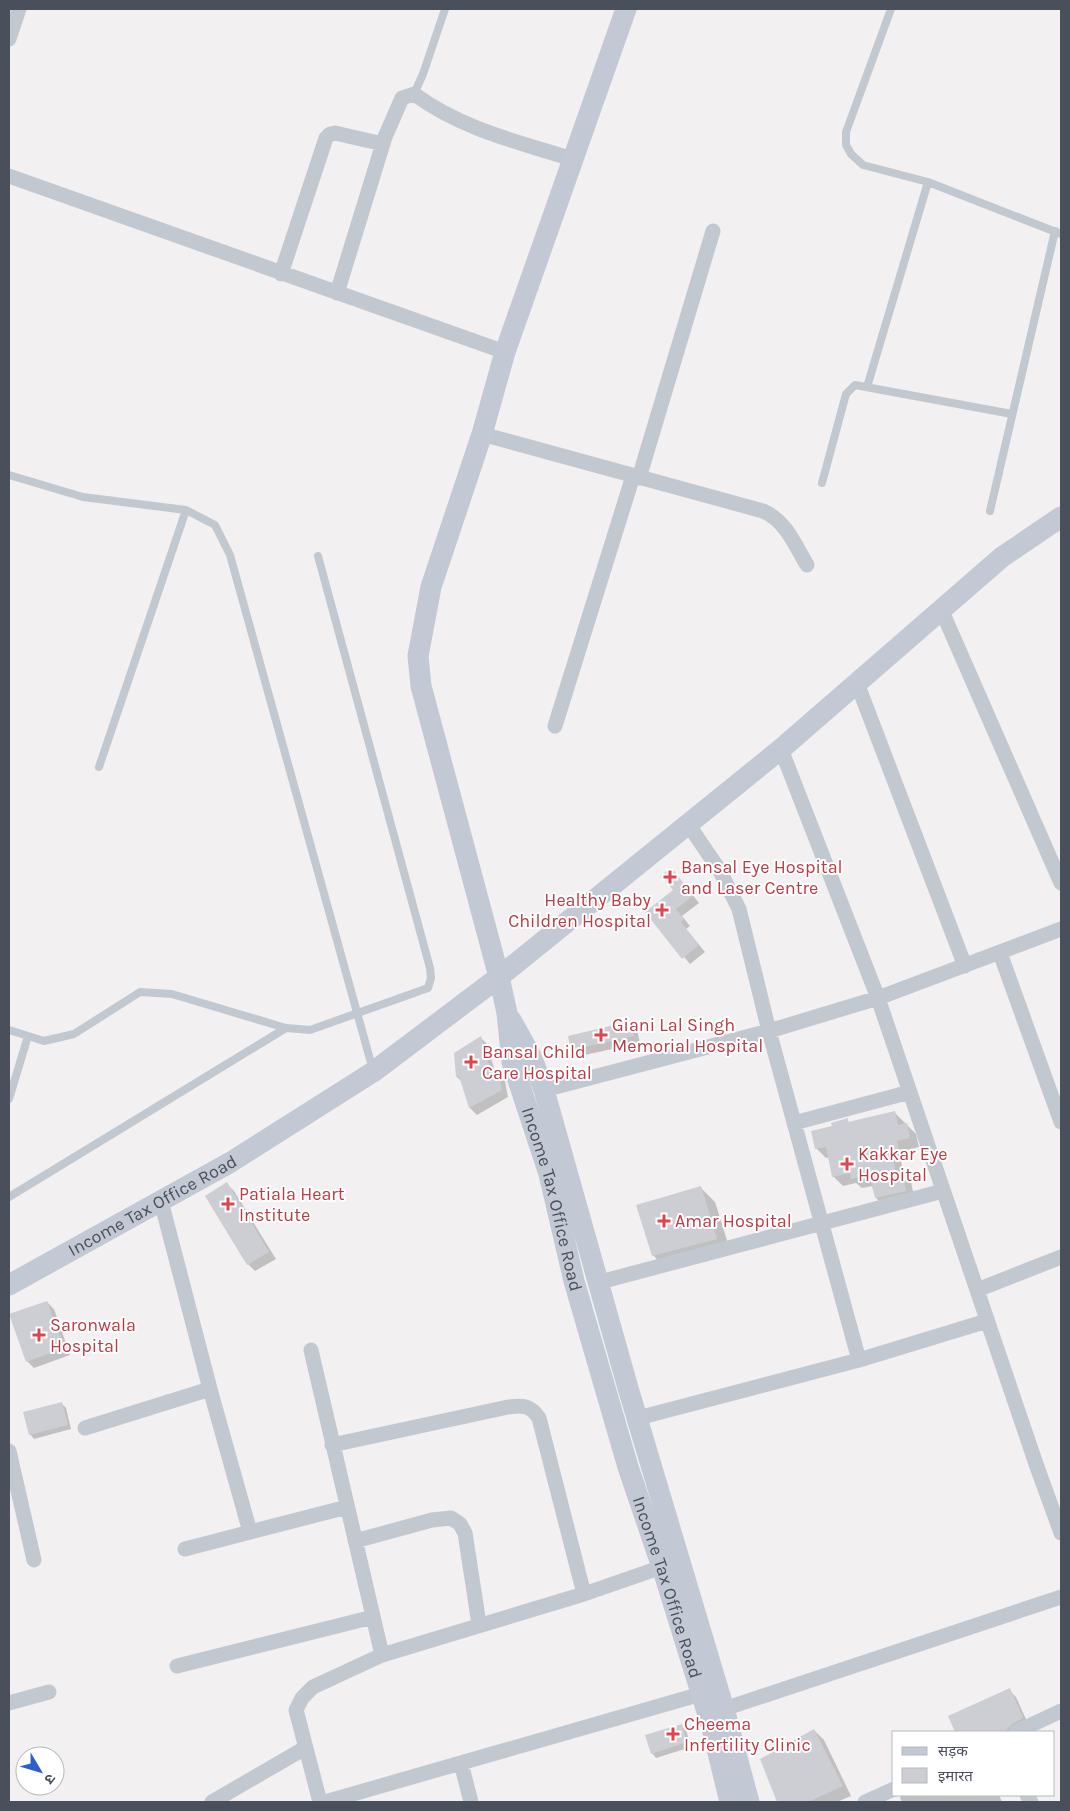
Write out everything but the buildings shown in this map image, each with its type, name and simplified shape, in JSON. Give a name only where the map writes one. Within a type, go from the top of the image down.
[{"type":"main road","points":[[626,9],[505,352],[482,434],[431,587],[418,656],[421,686],[499,977],[781,749],[941,608],[1002,557],[1061,517]]},
{"type":"main road","name":"Income Tax Office Road","points":[[9,1285],[231,1162],[373,1072],[499,977],[507,1013],[512,1062],[548,1174],[574,1281],[628,1467],[662,1567],[696,1647],[701,1694],[730,1802]]},
{"type":"main road","points":[[507,1013],[531,1056],[544,1090],[638,1418],[696,1647],[724,1709],[749,1802]]},
{"type":"street","points":[[9,39],[19,9]]},
{"type":"street","points":[[337,293],[383,144],[398,102],[408,94],[414,94],[432,107],[473,128],[572,159]]},
{"type":"street","points":[[281,274],[326,138],[330,134],[335,133],[383,144]]},
{"type":"street","points":[[9,176],[505,352]]},
{"type":"street","points":[[555,726],[713,231]]},
{"type":"street","points":[[482,434],[774,516],[784,525],[807,565]]},
{"type":"street","points":[[941,608],[1061,883]]},
{"type":"street","points":[[857,683],[965,966]]},
{"type":"street","points":[[781,749],[878,998],[1061,1533]]},
{"type":"street","points":[[688,824],[720,871],[739,909],[769,1031],[858,1360]]},
{"type":"street","points":[[544,1090],[769,1031],[878,998],[1061,929]]},
{"type":"street","points":[[1000,952],[1061,1122]]},
{"type":"street","points":[[794,1123],[910,1092]]},
{"type":"street","points":[[600,1282],[943,1191]]},
{"type":"street","points":[[161,1201],[250,1532]]},
{"type":"street","points":[[977,1290],[1061,1257]]},
{"type":"street","points":[[638,1418],[858,1360],[987,1321]]},
{"type":"street","points":[[311,1350],[382,1655]]},
{"type":"street","points":[[85,1428],[210,1389]]},
{"type":"street","points":[[332,1445],[508,1407],[523,1405],[532,1408],[539,1418],[584,1594]]},
{"type":"street","points":[[9,1451],[34,1560]]},
{"type":"street","points":[[184,1549],[347,1508]]},
{"type":"street","points":[[355,1541],[432,1520],[451,1518],[460,1524],[465,1533],[479,1624]]},
{"type":"street","points":[[320,1802],[296,1710],[302,1698],[313,1687],[382,1655],[479,1624],[584,1594],[662,1567]]},
{"type":"street","points":[[724,1709],[1061,1597]]},
{"type":"street","points":[[178,1666],[373,1616]]},
{"type":"street","points":[[9,1702],[49,1692]]},
{"type":"street","points":[[325,1802],[701,1694]]},
{"type":"street","points":[[1018,1731],[1061,1711]]},
{"type":"street","points":[[212,1802],[305,1748]]},
{"type":"street","points":[[461,1763],[471,1802]]},
{"type":"street","points":[[864,1802],[892,1790]]},
{"type":"lane","points":[[414,94],[423,74],[445,9]]},
{"type":"lane","points":[[891,9],[846,132],[846,145],[851,154],[863,164],[928,182],[1058,233],[1012,414],[990,511]]},
{"type":"lane","points":[[867,388],[928,182]]},
{"type":"lane","points":[[822,483],[846,394],[855,385],[1012,414]]},
{"type":"lane","points":[[9,475],[83,496],[186,510],[215,525],[230,555],[373,1072]]},
{"type":"lane","points":[[99,767],[186,510]]},
{"type":"lane","points":[[9,1030],[44,1041],[74,1034],[140,992],[155,992],[172,994],[286,1028],[310,1030],[428,988],[432,978],[318,556]]},
{"type":"lane","points":[[9,1197],[286,1028]]},
{"type":"lane","points":[[9,1099],[28,1036]]},
{"type":"place","name":"Bansal Eye Hospital and Laser Centre","points":[[670,877]]},
{"type":"place","name":"Healthy Baby Children Hospital","points":[[662,910]]},
{"type":"place","name":"Giani Lal Singh Memorial Hospital","points":[[601,1035]]},
{"type":"place","name":"Bansal Child Care Hospital","points":[[471,1062]]},
{"type":"place","name":"Kakkar Eye Hospital","points":[[847,1164]]},
{"type":"place","name":"Patiala Heart Institute","points":[[228,1204]]},
{"type":"place","name":"Amar Hospital","points":[[664,1221]]},
{"type":"place","name":"Saronwala Hospital","points":[[39,1335]]},
{"type":"place","name":"Cheema Infertility Clinic","points":[[673,1734]]}]
